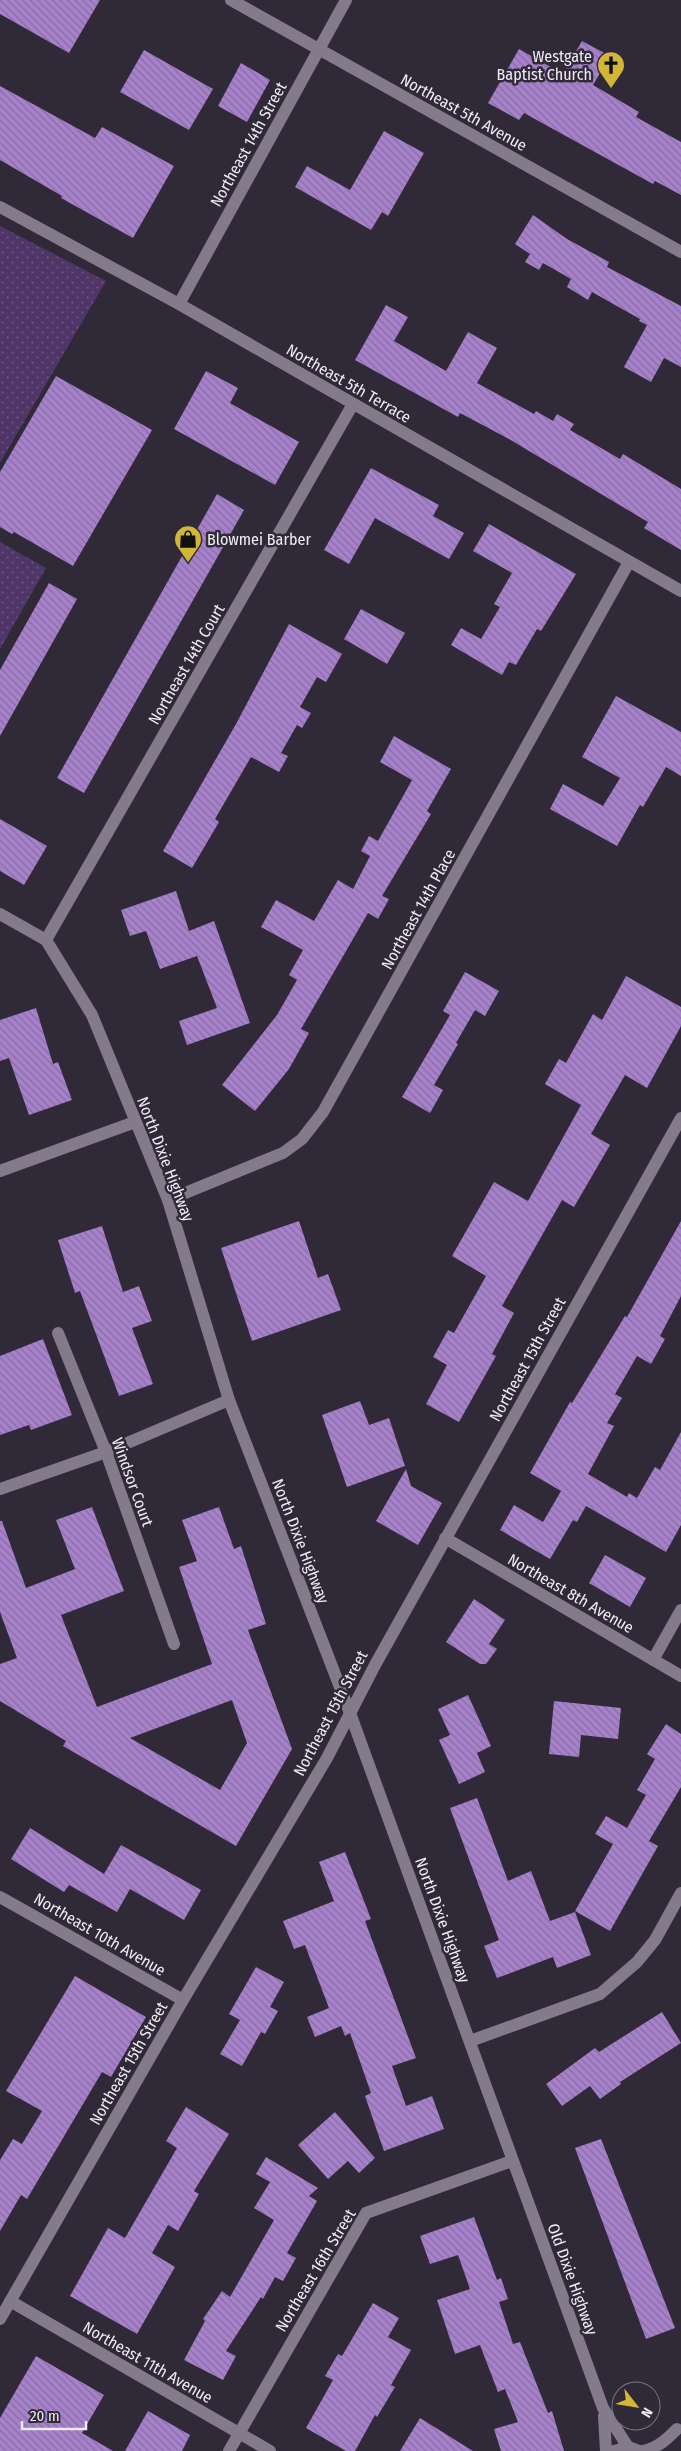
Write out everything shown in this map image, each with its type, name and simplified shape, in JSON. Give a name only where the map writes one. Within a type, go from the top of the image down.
[{"type":"street","name":"Northeast 5th Avenue","points":[[232,0],[681,252]]},
{"type":"street","name":"Northeast 14th Street","points":[[179,304],[346,0]]},
{"type":"street","name":"Northeast 5th Terrace","points":[[0,207],[179,304],[681,591]]},
{"type":"street","name":"Northeast 14th Court","points":[[46,940],[353,404]]},
{"type":"street","name":"Northeast 14th Place","points":[[168,1200],[283,1153],[302,1139],[323,1112],[629,562]]},
{"type":"street","points":[[0,914],[46,940]]},
{"type":"street","name":"North Dixie Highway","points":[[46,940],[92,1015],[168,1200],[229,1400],[350,1712],[512,2160]]},
{"type":"street","name":"Northeast 15th Street","points":[[0,2319],[183,2000],[327,1758],[445,1538],[681,1118]]},
{"type":"street","points":[[0,1171],[135,1122]]},
{"type":"street","name":"Windsor Court","points":[[58,1332],[106,1452],[174,1644]]},
{"type":"street","points":[[0,1490],[106,1452],[229,1400]]},
{"type":"street","name":"Northeast 8th Avenue","points":[[445,1538],[681,1676]]},
{"type":"street","points":[[652,1660],[681,1610]]},
{"type":"street","points":[[470,2040],[600,1994],[637,1962],[655,1940],[681,1893]]},
{"type":"street","name":"Northeast 10th Avenue","points":[[0,1896],[183,2000]]},
{"type":"street","name":"Old Dixie Highway","points":[[512,2160],[603,2408],[606,2451]]},
{"type":"street","name":"Northeast 16th Street","points":[[229,2451],[366,2213],[512,2160]]},
{"type":"street","name":"Northeast 11th Avenue","points":[[10,2301],[270,2451]]},
{"type":"street","name":"Old Dixie Highway","points":[[603,2408],[637,2450]]},
{"type":"street","points":[[614,2451],[652,2449],[663,2443],[679,2426]]},
{"type":"street","points":[[666,2451],[679,2426]]},
{"type":"shaded area","points":[[0,226],[106,281],[0,463]]},
{"type":"shaded area","points":[[0,542],[46,568],[0,649]]},
{"type":"building","points":[[0,0],[100,0],[69,53],[0,14]]},
{"type":"building","points":[[582,41],[610,56],[593,85],[639,112],[636,117],[681,142],[681,195],[655,181],[653,184],[524,113],[519,120],[488,103],[519,49],[563,74]]},
{"type":"building","points":[[144,50],[213,89],[189,130],[120,92]]},
{"type":"building","points":[[241,63],[270,80],[247,122],[218,106]]},
{"type":"building","points":[[0,86],[95,138],[102,127],[174,166],[133,238],[61,198],[62,196],[0,160]]},
{"type":"building","points":[[384,131],[424,153],[388,216],[382,212],[371,230],[295,187],[307,166],[350,190]]},
{"type":"building","points":[[533,215],[567,239],[609,262],[607,267],[681,306],[681,367],[664,358],[651,382],[624,367],[647,325],[639,321],[640,319],[592,292],[588,300],[567,287],[571,279],[543,263],[539,270],[525,262],[530,254],[515,244]]},
{"type":"building","points":[[386,305],[408,317],[394,341],[446,371],[468,332],[497,348],[477,383],[534,414],[536,411],[553,421],[557,414],[574,424],[570,430],[620,459],[623,454],[681,489],[681,550],[644,528],[648,522],[509,439],[460,413],[458,417],[355,360]]},
{"type":"building","points":[[206,371],[238,388],[230,403],[299,442],[275,485],[174,429]]},
{"type":"building","points":[[56,376],[152,430],[73,566],[14,532],[12,534],[0,527],[0,472]]},
{"type":"building","points":[[371,468],[439,505],[433,516],[464,533],[449,559],[375,518],[349,564],[324,550]]},
{"type":"building","points":[[217,494],[244,510],[84,793],[57,778]]},
{"type":"building","points":[[489,524],[576,574],[541,631],[537,629],[516,665],[509,662],[502,675],[451,645],[461,628],[481,639],[500,607],[494,604],[512,573],[473,551]]},
{"type":"building","points":[[49,583],[77,599],[0,736],[0,670]]},
{"type":"building","points":[[361,609],[405,633],[387,664],[344,639]]},
{"type":"building","points":[[289,624],[342,654],[326,682],[317,677],[300,707],[311,713],[302,728],[297,725],[281,753],[288,756],[279,772],[251,757],[215,819],[219,822],[192,868],[163,851],[236,724]]},
{"type":"building","points":[[616,696],[681,732],[681,776],[666,767],[643,807],[640,805],[617,846],[550,809],[563,784],[603,806],[620,778],[582,757]]},
{"type":"building","points":[[394,736],[451,769],[427,811],[431,814],[382,896],[389,899],[378,919],[368,913],[301,1029],[309,1033],[289,1069],[255,1111],[222,1085],[277,1015],[297,980],[289,975],[303,950],[261,927],[276,900],[314,921],[338,880],[353,889],[370,856],[361,851],[369,836],[378,841],[412,780],[380,762]]},
{"type":"building","points":[[0,819],[47,846],[24,885],[0,871]]},
{"type":"building","points":[[176,891],[189,931],[214,921],[250,1023],[187,1045],[179,1021],[217,1008],[197,956],[160,969],[146,931],[130,936],[121,910]]},
{"type":"building","points":[[465,972],[499,991],[485,1016],[475,1010],[456,1043],[458,1044],[434,1085],[443,1090],[430,1113],[402,1097],[450,1015],[443,1011]]},
{"type":"building","points":[[626,976],[681,1007],[681,1026],[647,1088],[625,1075],[591,1134],[610,1145],[574,1207],[562,1200],[502,1306],[514,1313],[492,1354],[496,1356],[459,1422],[426,1404],[447,1365],[433,1357],[448,1330],[454,1333],[486,1276],[452,1256],[494,1182],[528,1201],[581,1105],[545,1084],[559,1059],[566,1063],[593,1014],[602,1020]]},
{"type":"building","points":[[36,1008],[53,1064],[58,1062],[72,1100],[29,1115],[9,1058],[0,1061],[0,1020]]},
{"type":"building","points":[[299,1221],[318,1278],[328,1274],[341,1310],[252,1341],[221,1248]]},
{"type":"building","points":[[681,1221],[681,1296],[660,1336],[665,1339],[651,1364],[637,1356],[615,1394],[622,1398],[607,1423],[614,1426],[588,1474],[627,1497],[629,1493],[637,1498],[655,1467],[660,1470],[681,1432],[681,1525],[666,1552],[586,1506],[577,1522],[573,1520],[550,1559],[500,1530],[514,1505],[543,1522],[561,1491],[530,1473],[570,1402],[572,1403],[625,1316],[627,1317]]},
{"type":"building","points":[[102,1226],[123,1292],[139,1286],[152,1321],[132,1328],[153,1384],[119,1396],[80,1291],[75,1293],[58,1240]]},
{"type":"building","points":[[43,1339],[72,1415],[31,1430],[29,1425],[0,1435],[0,1356]]},
{"type":"building","points":[[360,1401],[369,1425],[389,1418],[405,1466],[347,1487],[322,1415]]},
{"type":"building","points":[[406,1469],[411,1486],[442,1503],[418,1545],[376,1521]]},
{"type":"building","points":[[92,1507],[124,1591],[61,1615],[97,1707],[212,1664],[179,1567],[197,1561],[182,1520],[219,1507],[234,1549],[241,1546],[266,1624],[248,1630],[292,1749],[236,1846],[63,1746],[66,1741],[0,1701],[0,1664],[17,1658],[0,1612],[0,1521],[2,1521],[26,1588],[75,1569],[56,1520]],"holes":[[[232,1700],[247,1743],[220,1790],[130,1738]]]},
{"type":"building","points":[[605,1555],[646,1578],[630,1607],[589,1583]]},
{"type":"building","points":[[474,1599],[505,1620],[489,1644],[497,1649],[486,1664],[480,1664],[446,1642]]},
{"type":"building","points":[[468,1695],[491,1746],[477,1753],[485,1772],[459,1784],[439,1740],[450,1735],[438,1709]]},
{"type":"building","points":[[554,1701],[621,1708],[618,1739],[581,1735],[579,1757],[549,1754]]},
{"type":"building","points":[[666,1724],[681,1734],[681,1787],[649,1841],[658,1846],[610,1931],[575,1911],[613,1844],[595,1834],[606,1816],[627,1828],[646,1795],[637,1790],[655,1759],[647,1754]]},
{"type":"building","points":[[477,1798],[508,1881],[531,1871],[550,1921],[575,1912],[591,1955],[557,1968],[553,1957],[497,1978],[484,1946],[499,1940],[450,1808]]},
{"type":"building","points":[[30,1828],[104,1874],[121,1845],[201,1890],[184,1920],[130,1889],[117,1912],[69,1885],[64,1892],[11,1859]]},
{"type":"building","points":[[345,1852],[371,1919],[365,1921],[416,2058],[392,2066],[406,2106],[432,2096],[444,2129],[384,2151],[365,2096],[371,2093],[350,2033],[345,2036],[341,2026],[315,2037],[307,2017],[329,2008],[305,1945],[294,1949],[283,1921],[334,1901],[319,1862]]},
{"type":"building","points":[[256,1967],[284,1982],[270,2007],[278,2011],[265,2034],[261,2032],[242,2066],[220,2054],[240,2020],[229,2014]]},
{"type":"building","points":[[75,1976],[146,2017],[111,2077],[102,2072],[27,2199],[21,2195],[0,2231],[0,2160],[13,2139],[22,2144],[42,2111],[6,2091]]},
{"type":"building","points":[[662,2012],[681,2043],[620,2082],[621,2084],[600,2099],[590,2086],[562,2106],[546,2084],[595,2048],[599,2052]]},
{"type":"building","points":[[186,2107],[229,2134],[194,2191],[199,2194],[178,2231],[168,2225],[152,2253],[175,2267],[137,2334],[70,2296],[108,2228],[125,2238],[177,2148],[166,2141]]},
{"type":"building","points":[[335,2112],[375,2158],[359,2173],[348,2161],[328,2179],[298,2145]]},
{"type":"building","points":[[601,2139],[675,2328],[646,2339],[575,2148]]},
{"type":"building","points":[[266,2157],[318,2188],[309,2196],[317,2201],[287,2253],[296,2258],[283,2281],[275,2277],[263,2299],[261,2297],[226,2351],[236,2356],[223,2380],[184,2360],[205,2321],[203,2319],[222,2291],[230,2297],[274,2220],[254,2208],[270,2182],[256,2174]]},
{"type":"building","points":[[474,2217],[497,2280],[501,2278],[508,2299],[499,2302],[513,2344],[520,2342],[548,2413],[552,2411],[564,2451],[501,2451],[494,2429],[518,2422],[505,2389],[498,2392],[480,2345],[455,2354],[437,2300],[470,2289],[458,2255],[430,2264],[420,2236]]},
{"type":"building","points":[[373,2303],[399,2318],[388,2337],[411,2350],[391,2385],[395,2387],[377,2417],[375,2415],[355,2451],[346,2451],[306,2428],[333,2380],[325,2376],[338,2354],[342,2356]]},
{"type":"building","points":[[36,2356],[104,2395],[82,2433],[113,2451],[0,2451],[0,2418]]},
{"type":"building","points":[[148,2411],[190,2435],[182,2451],[125,2451]]},
{"type":"building","points":[[420,2418],[473,2451],[400,2451]]},
{"type":"place","name":"Westgate Baptist Church","points":[[611,89]]},
{"type":"place","name":"Blowmei Barber","points":[[188,563]]}]
